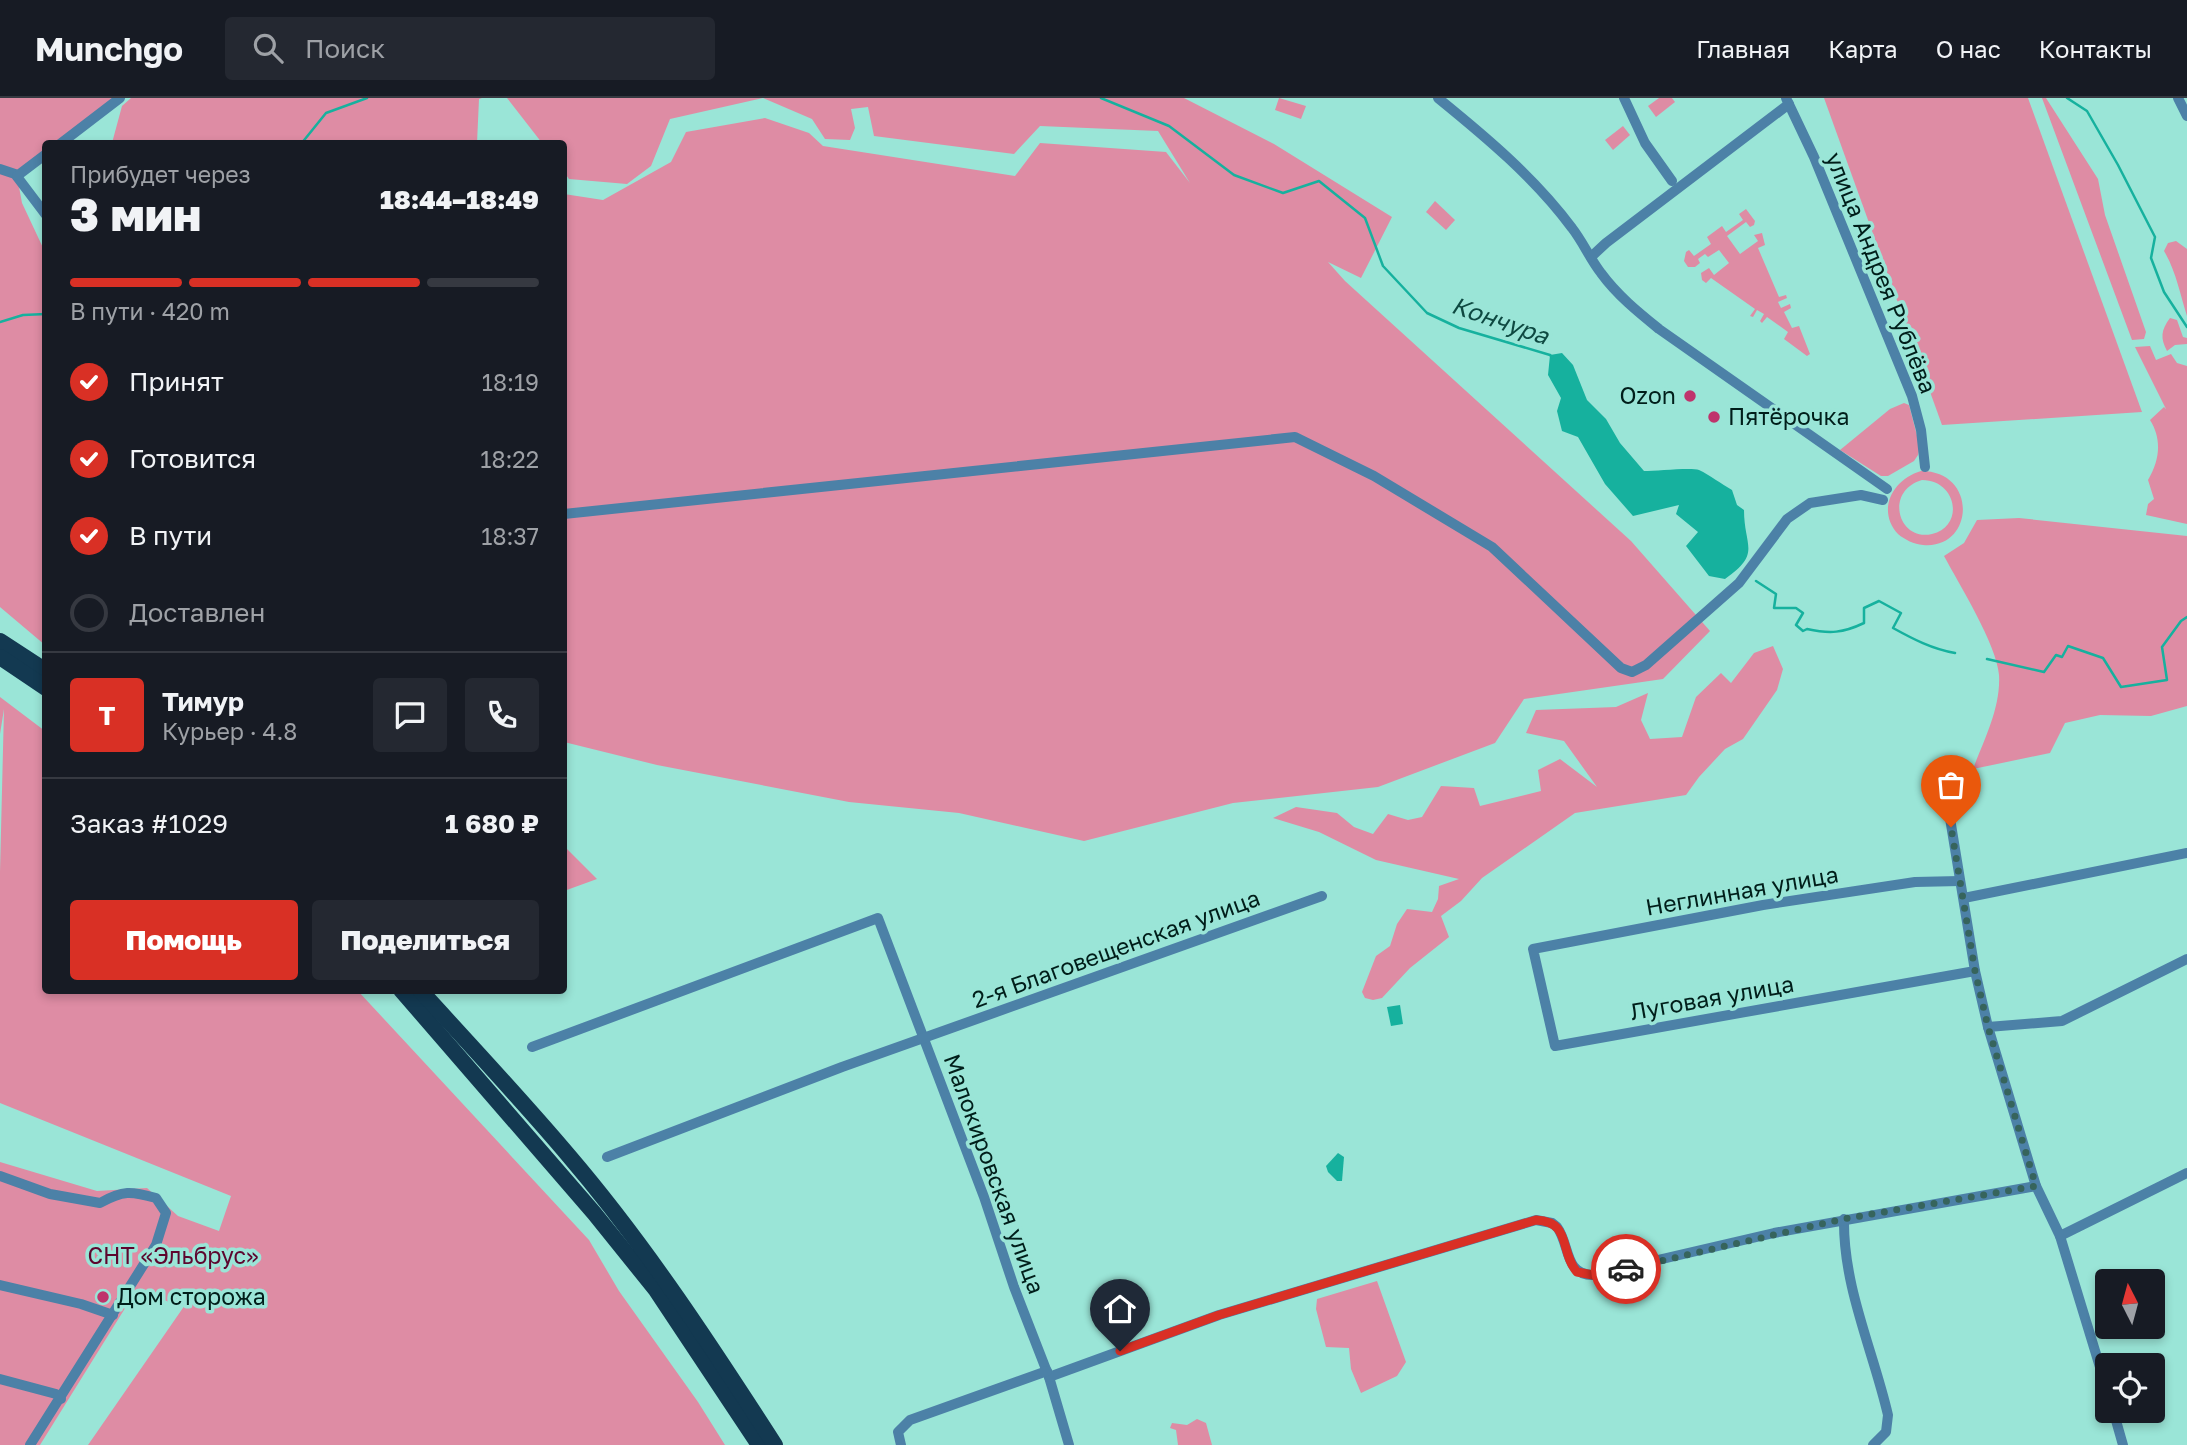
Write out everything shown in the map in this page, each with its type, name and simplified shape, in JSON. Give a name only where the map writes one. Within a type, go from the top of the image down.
[{"type":"main road","points":[[0,641],[42,668]]},
{"type":"main road","points":[[0,657],[42,685]]},
{"type":"main road","points":[[404,994],[594,1213],[656,1290],[759,1445]]},
{"type":"main road","points":[[424,994],[569,1156],[623,1224],[688,1313],[775,1445]]},
{"type":"street","points":[[65,140],[120,98]]},
{"type":"street","points":[[567,514],[1295,437],[1374,476],[1492,547],[1621,668],[1632,672],[1646,665],[1739,583],[1787,519],[1810,503],[1861,495],[1885,495],[1659,329],[1616,292],[1572,228],[1530,179],[1438,98]]},
{"type":"street","points":[[1624,98],[1645,143],[1672,181]]},
{"type":"street","points":[[2178,98],[2187,116]]},
{"type":"street","points":[[1591,257],[1788,101]]},
{"type":"street","name":"улица Андрея Рублёва","points":[[1788,101],[1814,157],[1912,396],[1921,429],[1925,467]]},
{"type":"street","points":[[17,176],[42,157]]},
{"type":"street","points":[[0,170],[17,176],[42,210]]},
{"type":"street","points":[[1947,800],[1975,971],[1988,1027],[2036,1186],[2060,1236],[2096,1353]]},
{"type":"street","points":[[1964,898],[2187,853]]},
{"type":"street","name":"Неглинная улица","points":[[1533,949],[1763,905],[1915,881],[1960,881]]},
{"type":"street","name":"2-я Благовещенская улица","points":[[607,1157],[842,1067],[1322,896]]},
{"type":"street","name":"Малокировская улица","points":[[532,1047],[878,918],[1048,1374],[1069,1445]]},
{"type":"street","name":"Луговая улица","points":[[1533,949],[1555,1046],[1975,971]]},
{"type":"street","points":[[1988,1027],[2062,1021],[2187,959]]},
{"type":"street","points":[[2060,1236],[2187,1173]]},
{"type":"street","points":[[0,1176],[50,1194],[100,1203],[117,1194],[132,1192],[156,1198],[166,1213],[156,1245],[30,1445]]},
{"type":"street","points":[[901,1445],[898,1432],[910,1420],[1219,1315],[1536,1220],[1552,1223],[1557,1227],[1572,1266],[1585,1275],[1593,1275],[1843,1219],[2036,1186]]},
{"type":"street","points":[[1843,1219],[1845,1257],[1853,1295],[1888,1415],[1886,1432],[1873,1445]]},
{"type":"street","points":[[0,1285],[81,1304],[113,1315]]},
{"type":"street","points":[[0,1379],[56,1394],[61,1399]]},
{"type":"street","points":[[2117,1423],[2123,1445]]},
{"type":"green space","points":[[0,98],[120,98],[64,140],[42,140],[42,156],[17,176],[22,203],[42,246],[42,642],[0,607]]},
{"type":"green space","points":[[131,98],[482,98],[479,99],[477,140],[113,140],[122,106]]},
{"type":"green space","points":[[507,98],[763,98],[670,119],[651,166],[627,184],[569,179],[567,140],[540,140]]},
{"type":"green space","points":[[763,98],[1184,98],[1274,144],[1392,217],[1361,278],[1328,262],[1345,281],[1631,541],[1710,631],[1663,679],[1524,699],[1495,743],[1378,787],[1233,803],[1084,841],[959,813],[849,802],[657,765],[567,743],[567,194],[603,200],[671,162],[686,132],[765,118],[809,133],[823,146],[1015,176],[1040,143],[1166,152],[1190,183],[1158,131],[1040,126],[1014,154],[874,136],[868,107],[851,109],[855,128],[850,140],[825,139],[812,119]]},
{"type":"green space","points":[[1279,98],[1306,106],[1301,119],[1275,110]]},
{"type":"green space","points":[[1659,98],[1672,98],[1675,102],[1656,117],[1648,106]]},
{"type":"green space","points":[[1824,98],[2028,98],[2142,412],[1942,425]]},
{"type":"green space","points":[[2042,98],[2046,98],[2098,179],[2105,215],[2146,332],[2144,339],[2132,340]]},
{"type":"green space","points":[[1623,126],[1630,135],[1613,150],[1605,140]]},
{"type":"green space","points":[[1435,201],[1455,220],[1446,230],[1426,212]]},
{"type":"green space","points":[[1746,209],[1755,221],[1754,225],[1750,227],[1746,222],[1727,236],[1740,254],[1758,241],[1754,235],[1762,233],[1765,245],[1758,248],[1779,297],[1786,295],[1787,298],[1778,302],[1781,308],[1790,304],[1791,308],[1784,312],[1792,328],[1799,326],[1810,354],[1807,356],[1784,339],[1788,332],[1767,317],[1762,323],[1760,321],[1764,314],[1757,310],[1753,317],[1750,316],[1755,309],[1711,278],[1706,283],[1702,280],[1701,273],[1709,268],[1714,275],[1729,263],[1719,250],[1708,257],[1705,254],[1698,259],[1700,263],[1695,267],[1688,267],[1684,261],[1689,250],[1694,256],[1711,244],[1707,237],[1722,226],[1726,232],[1743,220],[1739,214]]},
{"type":"green space","points":[[2176,241],[2187,249],[2187,316],[2175,275],[2164,251],[2168,243]]},
{"type":"green space","points":[[2170,318],[2177,320],[2183,337],[2187,338],[2187,344],[2175,345],[2167,351],[2162,334]]},
{"type":"green space","points":[[2150,346],[2156,360],[2171,354],[2177,363],[2187,366],[2187,524],[2146,515],[2148,504],[2154,499],[2148,480],[2158,450],[2150,420],[2164,407],[2166,409],[2135,347]]},
{"type":"green space","points":[[1904,403],[1909,405],[1920,447],[1914,461],[1888,476],[1881,476],[1840,450],[1890,409]]},
{"type":"green space","points":[[1921,471],[1940,474],[1953,483],[1961,496],[1963,510],[1960,524],[1952,536],[1940,543],[1913,543],[1898,534],[1892,525],[1888,515],[1891,496],[1911,475]],"holes":[[[1922,480],[1943,487],[1949,495],[1953,513],[1942,529],[1932,534],[1920,534],[1904,523],[1900,504],[1903,494],[1910,486]]]},
{"type":"green space","points":[[2019,518],[2187,536],[2187,706],[2151,716],[2100,715],[2065,723],[2050,753],[1973,769],[1995,711],[1999,675],[1997,662],[1985,632],[1944,556],[1964,543],[1977,520]]},
{"type":"green space","points":[[1773,646],[1783,669],[1777,690],[1743,739],[1725,749],[1686,795],[1575,813],[1482,878],[1461,901],[1441,916],[1449,937],[1410,968],[1382,998],[1365,998],[1362,992],[1376,956],[1390,946],[1397,924],[1407,909],[1432,912],[1438,899],[1439,886],[1459,879],[1376,860],[1319,832],[1273,818],[1296,807],[1337,813],[1354,827],[1373,834],[1388,814],[1408,820],[1422,817],[1441,786],[1474,788],[1480,806],[1541,791],[1538,770],[1560,759],[1597,787],[1564,741],[1526,733],[1536,710],[1616,707],[1648,693],[1641,720],[1650,739],[1682,737],[1696,697],[1721,673],[1731,683],[1754,653]]},
{"type":"green space","name":"СНТ «Эльбрус»","points":[[0,697],[42,729],[42,994],[361,994],[589,1240],[619,1291],[698,1402],[725,1445],[88,1445],[194,1292],[169,1302],[137,1289],[40,1445],[0,1445],[0,1162],[97,1191],[147,1188],[178,1216],[219,1231],[231,1196],[0,1103],[0,872],[4,709],[0,734]]},
{"type":"green space","points":[[567,849],[597,879],[567,890]]},
{"type":"green space","points":[[1377,1281],[1406,1362],[1397,1376],[1361,1393],[1351,1369],[1349,1348],[1326,1347],[1316,1309],[1317,1299]]},
{"type":"green space","points":[[1197,1419],[1206,1423],[1212,1445],[1178,1445],[1176,1430],[1170,1428],[1172,1423],[1187,1425]]},
{"type":"shaded area","points":[[1562,353],[1573,365],[1587,400],[1606,419],[1620,443],[1644,471],[1695,469],[1732,490],[1737,505],[1744,510],[1748,549],[1744,562],[1725,579],[1709,576],[1686,546],[1698,532],[1676,514],[1679,505],[1633,516],[1605,484],[1578,437],[1562,431],[1557,411],[1561,398],[1548,375],[1550,355]]},
{"type":"shaded area","points":[[1400,1005],[1403,1024],[1391,1026],[1387,1007]]},
{"type":"shaded area","points":[[1338,1153],[1344,1157],[1342,1181],[1337,1181],[1326,1166]]},
{"type":"waterway","name":"Кончура","points":[[304,140],[326,113],[367,98]]},
{"type":"waterway","name":"Кончура","points":[[1101,98],[1169,126],[1234,175],[1283,193],[1319,181],[1365,218],[1383,266],[1427,313],[1459,328],[1552,357]]},
{"type":"waterway","points":[[2067,98],[2087,111],[2118,165],[2155,237],[2151,258],[2164,292],[2187,327]]},
{"type":"waterway","name":"Кончура","points":[[0,322],[23,315],[42,314]]},
{"type":"waterway","name":"Кончура","points":[[1756,581],[1776,594],[1774,608],[1796,608],[1803,613],[1796,625],[1803,631],[1807,629],[1836,632],[1864,623],[1864,608],[1879,601],[1901,613],[1893,628],[1915,640],[1955,653]]},
{"type":"waterway","name":"Кончура","points":[[1987,659],[2044,672],[2056,655],[2062,657],[2068,646],[2103,658],[2121,687],[2167,680],[2162,647],[2187,617]]},
{"type":"way so far","points":[[1626,1269],[1843,1219],[2036,1186],[1988,1027],[1975,971],[1951,827]]},
{"type":"place","name":"Ozon","points":[[1690,396]]},
{"type":"place","name":"Пятёрочка","points":[[1714,417]]},
{"type":"place","name":"Дом сторожа","points":[[103,1297]]},
{"type":"route","points":[[1120,1351],[1219,1315],[1536,1220],[1552,1223],[1561,1232],[1569,1259],[1577,1272],[1593,1275],[1626,1269]]}]
